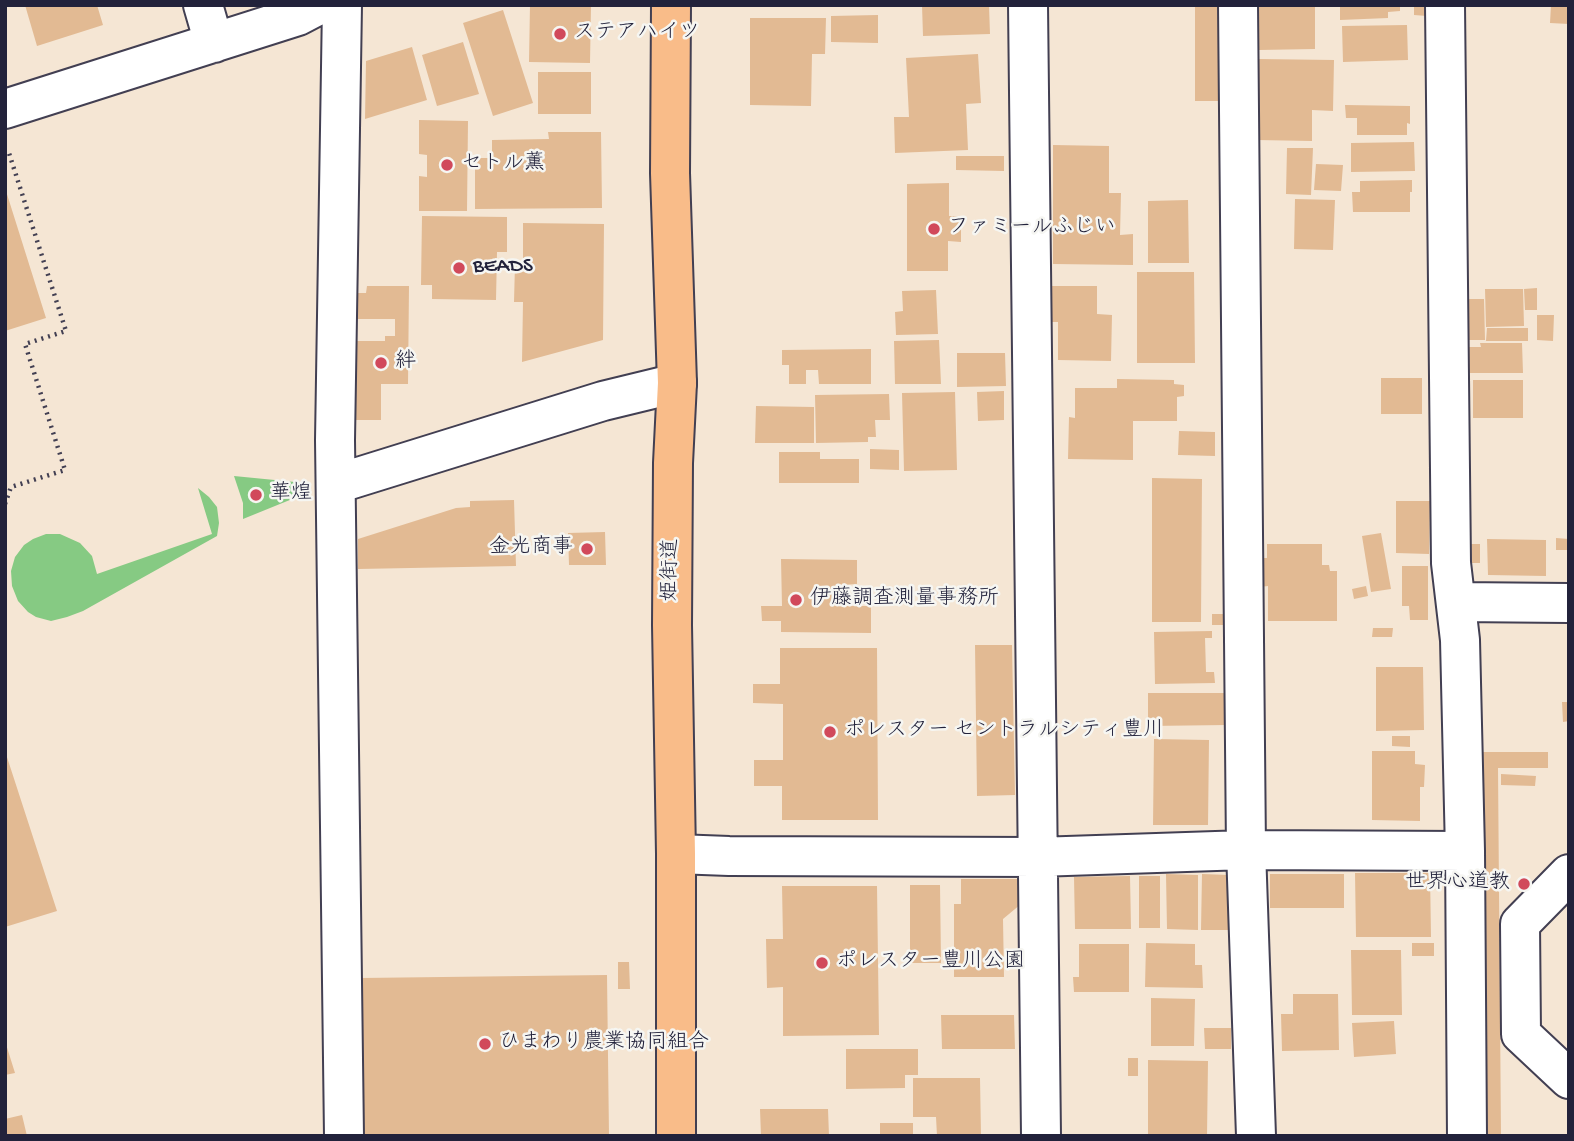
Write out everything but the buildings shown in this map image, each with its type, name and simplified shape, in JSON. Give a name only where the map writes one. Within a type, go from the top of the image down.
[{"type":"main road","name":"姫街道","points":[[671,5],[670,173],[677,383],[671,625],[676,854],[676,1136]]},
{"type":"street","points":[[203,5],[214,43]]},
{"type":"street","points":[[5,109],[298,16],[319,5]]},
{"type":"street","points":[[342,5],[336,484],[344,1136]]},
{"type":"street","points":[[1028,5],[1041,1136]]},
{"type":"street","points":[[1238,5],[1246,850],[1256,1136]]},
{"type":"street","points":[[1445,5],[1451,563],[1460,640],[1467,1136]]},
{"type":"street","points":[[336,484],[603,401],[677,383]]},
{"type":"street","points":[[1457,602],[1569,603]]},
{"type":"street","points":[[676,854],[1037,857],[1246,850],[1465,851]]},
{"type":"street","points":[[1569,874],[1520,924],[1526,976],[1521,1034],[1569,1079]]},
{"type":"path","points":[[5,142],[66,331],[25,344],[65,470],[11,487],[5,504]]},
{"type":"green space","points":[[234,476],[305,483],[307,493],[243,519],[243,503]]},
{"type":"green space","points":[[198,488],[217,507],[217,536],[83,611],[67,617],[51,621],[36,617],[18,601],[12,586],[11,571],[15,557],[24,545],[46,534],[60,534],[80,543],[92,556],[97,574],[212,534]]},
{"type":"place","name":"ステアハイツ","points":[[560,34]]},
{"type":"place","name":"セトル薫","points":[[447,165]]},
{"type":"place","name":"ファミールふじい","points":[[934,229]]},
{"type":"place","name":"BEADS","points":[[459,268]]},
{"type":"place","name":"絆","points":[[381,363]]},
{"type":"place","name":"華煌","points":[[256,495]]},
{"type":"place","name":"金光商事","points":[[587,549]]},
{"type":"place","name":"伊藤調査測量事務所","points":[[796,600]]},
{"type":"place","name":"ポレスター セントラルシティ豊川","points":[[830,732]]},
{"type":"place","name":"世界心道教","points":[[1524,884]]},
{"type":"place","name":"ポレスター豊川公園","points":[[822,963]]},
{"type":"place","name":"ひまわり農業協同組合","points":[[485,1044]]}]
